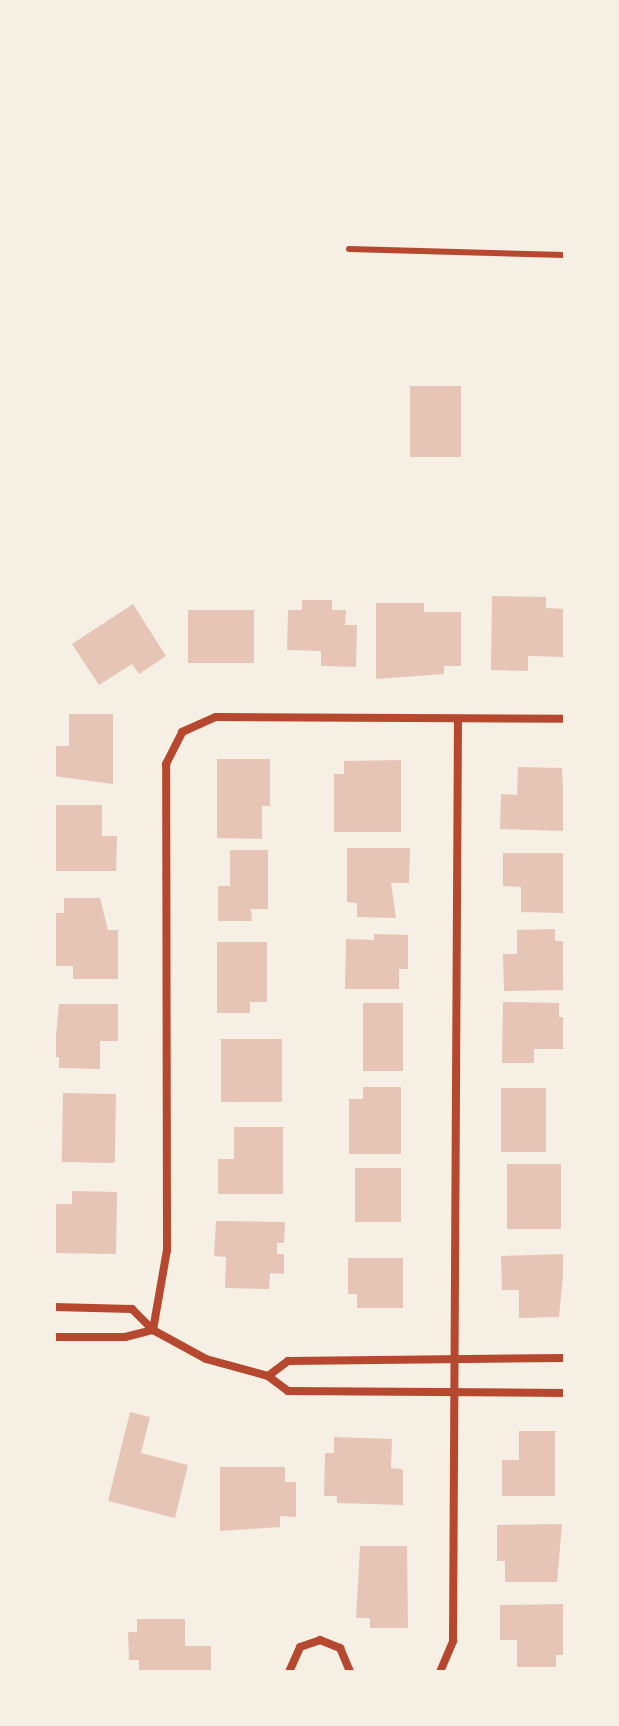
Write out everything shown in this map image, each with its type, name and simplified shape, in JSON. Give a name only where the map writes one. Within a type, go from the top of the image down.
[{"type":"street","points":[[153,1330],[167,1250],[166,764],[182,732],[216,717],[458,721],[565,719]]},
{"type":"street","points":[[440,1672],[453,1641],[451,1359],[458,721]]},
{"type":"street","points":[[54,1307],[132,1309],[153,1330],[206,1359],[268,1376],[288,1391],[565,1393]]},
{"type":"street","points":[[54,1337],[125,1337],[153,1330]]},
{"type":"street","points":[[268,1376],[288,1361],[565,1358]]},
{"type":"street","points":[[289,1672],[300,1647],[320,1640],[340,1648],[350,1672]]},
{"type":"lane","points":[[349,249],[565,255]]},
{"type":"building","points":[[410,386],[461,386],[461,457],[410,457]]},
{"type":"building","points":[[492,596],[546,597],[546,608],[565,609],[564,657],[528,656],[528,671],[491,670]]},
{"type":"building","points":[[302,600],[332,600],[332,610],[346,610],[345,625],[357,625],[356,667],[321,666],[321,651],[287,650],[288,610],[302,610]]},
{"type":"building","points":[[376,603],[424,603],[424,612],[461,612],[461,666],[444,666],[444,674],[376,679]]},
{"type":"building","points":[[133,604],[166,656],[139,674],[132,664],[99,685],[72,644]]},
{"type":"building","points":[[188,610],[254,610],[254,663],[188,663]]},
{"type":"building","points":[[69,714],[113,714],[113,784],[54,776],[54,746],[69,746]]},
{"type":"building","points":[[217,759],[270,759],[270,806],[262,806],[262,839],[217,838]]},
{"type":"building","points":[[401,760],[401,832],[334,832],[334,774],[344,774],[344,761]]},
{"type":"building","points":[[518,767],[562,768],[565,831],[500,829],[501,794],[517,795]]},
{"type":"building","points":[[54,805],[102,805],[102,836],[117,836],[116,871],[54,871]]},
{"type":"building","points":[[347,848],[410,848],[409,883],[391,883],[396,918],[357,917],[357,903],[347,902]]},
{"type":"building","points":[[230,850],[268,850],[268,909],[251,909],[252,921],[218,921],[218,886],[230,886]]},
{"type":"building","points":[[503,853],[565,853],[564,913],[521,912],[521,887],[503,886]]},
{"type":"building","points":[[64,898],[100,898],[108,930],[118,930],[118,979],[73,979],[73,966],[54,966],[54,913],[64,913]]},
{"type":"building","points":[[555,929],[555,941],[565,941],[565,990],[504,991],[503,954],[517,954],[517,930]]},
{"type":"building","points":[[374,934],[408,935],[408,969],[399,969],[399,989],[345,989],[346,939],[374,940]]},
{"type":"building","points":[[217,942],[267,942],[267,1002],[250,1002],[250,1013],[217,1013]]},
{"type":"building","points":[[503,1002],[559,1003],[559,1017],[565,1017],[565,1049],[534,1049],[534,1063],[502,1063]]},
{"type":"building","points":[[363,1003],[403,1003],[403,1071],[363,1071]]},
{"type":"building","points":[[59,1004],[118,1004],[118,1041],[100,1041],[100,1069],[59,1068],[59,1057],[54,1057]]},
{"type":"building","points":[[221,1039],[282,1039],[282,1102],[221,1102]]},
{"type":"building","points":[[363,1087],[401,1087],[401,1154],[349,1154],[349,1099],[363,1099]]},
{"type":"building","points":[[501,1088],[546,1088],[546,1152],[501,1152]]},
{"type":"building","points":[[63,1093],[116,1094],[115,1163],[62,1162]]},
{"type":"building","points":[[234,1127],[283,1127],[283,1194],[218,1194],[218,1159],[234,1159]]},
{"type":"building","points":[[507,1164],[561,1164],[561,1229],[507,1229]]},
{"type":"building","points":[[355,1168],[401,1168],[401,1222],[355,1222]]},
{"type":"building","points":[[72,1191],[117,1192],[116,1254],[54,1253],[54,1204],[72,1204]]},
{"type":"building","points":[[216,1221],[285,1222],[284,1243],[277,1243],[277,1254],[284,1254],[284,1274],[270,1273],[269,1289],[225,1288],[226,1257],[214,1256]]},
{"type":"building","points":[[565,1254],[559,1317],[519,1318],[519,1290],[502,1290],[501,1256]]},
{"type":"building","points":[[348,1258],[403,1258],[403,1308],[357,1308],[357,1294],[348,1294]]},
{"type":"building","points":[[130,1412],[150,1417],[141,1453],[188,1465],[175,1518],[108,1501]]},
{"type":"building","points":[[519,1431],[555,1431],[555,1496],[502,1496],[502,1460],[519,1460]]},
{"type":"building","points":[[334,1437],[392,1439],[391,1468],[403,1469],[403,1505],[337,1503],[337,1496],[324,1496],[325,1453],[334,1453]]},
{"type":"building","points":[[220,1467],[285,1467],[285,1482],[296,1482],[296,1517],[280,1516],[280,1527],[220,1531]]},
{"type":"building","points":[[562,1524],[557,1582],[505,1582],[505,1561],[497,1561],[497,1525]]},
{"type":"building","points":[[360,1546],[407,1546],[408,1628],[370,1628],[370,1618],[356,1618]]},
{"type":"building","points":[[565,1604],[565,1655],[556,1655],[556,1667],[517,1667],[517,1640],[500,1640],[500,1605]]},
{"type":"building","points":[[137,1619],[185,1619],[185,1646],[211,1646],[211,1672],[139,1672],[139,1660],[129,1660],[128,1632],[137,1632]]}]
